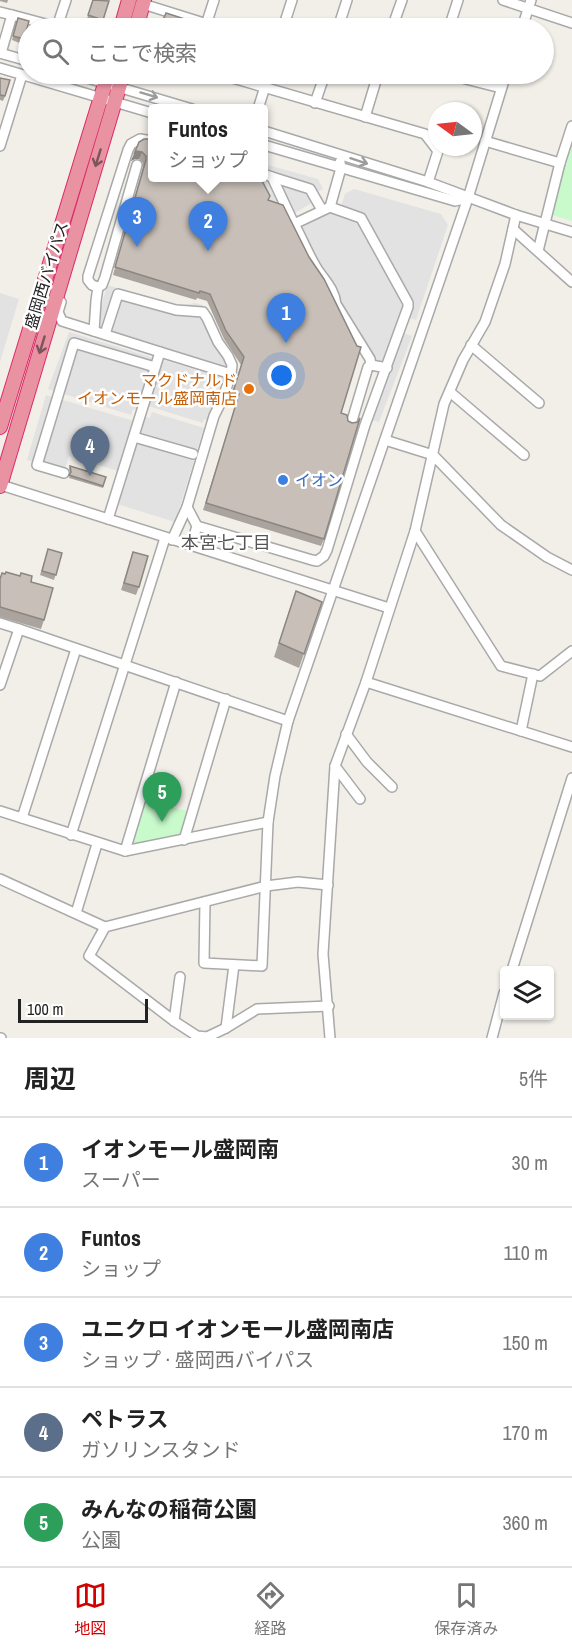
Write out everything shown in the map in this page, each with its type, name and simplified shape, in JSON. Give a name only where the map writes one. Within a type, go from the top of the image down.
[{"type":"highway","points":[[124,18],[129,0]]},
{"type":"highway","points":[[139,18],[144,2]]},
{"type":"highway","name":"盛岡西バイパス","points":[[0,427],[105,84]]},
{"type":"highway","name":"盛岡西バイパス","points":[[0,486],[120,84]]},
{"type":"street","points":[[60,18],[66,0]]},
{"type":"street","points":[[208,18],[214,0]]},
{"type":"street","points":[[286,18],[292,0]]},
{"type":"street","points":[[341,18],[347,0]]},
{"type":"street","points":[[396,18],[402,0]]},
{"type":"street","points":[[452,18],[458,0]]},
{"type":"street","points":[[502,0],[530,4],[572,22]]},
{"type":"street","points":[[144,2],[185,18]]},
{"type":"street","points":[[0,12],[23,18]]},
{"type":"street","points":[[12,15],[0,53],[18,58]]},
{"type":"street","points":[[0,68],[18,74]]},
{"type":"street","points":[[0,146],[19,84]]},
{"type":"street","points":[[53,84],[148,112]]},
{"type":"street","points":[[131,84],[182,104]]},
{"type":"street","points":[[252,84],[425,134],[438,151],[428,182]]},
{"type":"street","points":[[259,104],[266,84]]},
{"type":"street","points":[[315,103],[322,84]]},
{"type":"street","points":[[365,117],[375,84]]},
{"type":"street","points":[[485,84],[501,88]]},
{"type":"street","points":[[206,902],[204,963],[262,966],[268,822],[274,776],[288,722],[468,198],[502,84]]},
{"type":"street","points":[[0,109],[10,112]]},
{"type":"street","points":[[538,251],[560,163],[572,126]]},
{"type":"street","points":[[268,132],[428,182],[516,215],[572,232]]},
{"type":"street","points":[[276,135],[295,149],[341,163],[326,208],[294,224]]},
{"type":"street","points":[[98,287],[89,284],[88,276],[128,150],[131,144],[140,138],[148,140]]},
{"type":"street","points":[[486,141],[560,163]]},
{"type":"street","points":[[268,146],[455,201],[468,198]]},
{"type":"street","points":[[94,331],[98,287],[102,285],[105,278],[137,165]]},
{"type":"street","points":[[186,507],[197,526],[312,560],[317,561],[324,556],[365,425],[401,329],[408,303],[361,218],[326,208],[310,189],[268,176]]},
{"type":"street","points":[[268,176],[301,236],[302,243],[330,286],[336,304],[370,359],[371,365]]},
{"type":"street","points":[[330,1038],[323,954],[335,766],[366,682],[388,608],[416,531],[444,404],[463,360],[485,322],[505,264],[516,215]]},
{"type":"street","points":[[513,229],[572,282]]},
{"type":"street","points":[[73,242],[75,249],[58,312],[62,321],[231,374]]},
{"type":"street","points":[[71,835],[124,665],[168,539],[186,507],[214,416],[231,374],[232,365],[203,312],[176,310],[118,294],[105,334]]},
{"type":"street","points":[[401,329],[421,335]]},
{"type":"street","points":[[64,473],[37,465],[74,343],[155,368]]},
{"type":"street","points":[[471,345],[539,404]]},
{"type":"street","points":[[108,519],[160,352]]},
{"type":"street","points":[[371,365],[387,368]]},
{"type":"street","points":[[351,424],[368,367],[371,365]]},
{"type":"street","points":[[450,392],[524,456]]},
{"type":"street","points":[[134,437],[194,454]]},
{"type":"street","points":[[385,440],[432,455],[501,525],[547,557],[572,570]]},
{"type":"street","points":[[0,486],[388,608]]},
{"type":"street","points":[[191,546],[197,526]]},
{"type":"street","points":[[416,531],[501,666],[540,676],[572,651]]},
{"type":"street","points":[[0,623],[288,722]]},
{"type":"street","points":[[0,685],[19,629]]},
{"type":"street","points":[[22,818],[76,649]]},
{"type":"street","points":[[521,730],[533,674]]},
{"type":"street","points":[[125,851],[177,682]]},
{"type":"street","points":[[366,682],[572,747]]},
{"type":"street","points":[[184,840],[226,699]]},
{"type":"street","points":[[346,735],[392,787]]},
{"type":"street","points":[[335,766],[360,799]]},
{"type":"street","points":[[513,966],[572,778]]},
{"type":"street","points":[[0,811],[97,844],[125,851],[268,822]]},
{"type":"street","points":[[76,913],[97,844]]},
{"type":"street","points":[[0,879],[105,927],[266,886],[298,882],[328,885]]},
{"type":"street","points":[[105,927],[89,956],[197,1036],[207,1037],[226,1029],[257,1009],[329,1006]]},
{"type":"street","points":[[226,1029],[234,965]]},
{"type":"street","points":[[174,1021],[180,977]]},
{"type":"street","points":[[492,1038],[500,1008]]},
{"type":"green space","points":[[572,142],[572,221],[549,214]]},
{"type":"green space","points":[[145,801],[188,811],[182,833],[135,846],[133,844]]},
{"type":"shaded area","points":[[268,165],[318,179],[323,189],[317,192],[320,198],[293,214],[268,206],[258,182],[268,182]]},
{"type":"shaded area","points":[[354,189],[441,214],[448,225],[416,320],[410,318],[414,307],[413,301],[363,213],[341,206],[345,194]]},
{"type":"shaded area","points":[[326,212],[357,220],[403,307],[385,364],[374,362],[305,242],[301,227]]},
{"type":"shaded area","points":[[107,285],[178,306],[195,303],[202,305],[235,369],[101,328],[101,307]]},
{"type":"shaded area","points":[[0,293],[19,299],[0,362]]},
{"type":"shaded area","points":[[69,332],[151,357],[153,360],[137,410],[133,409],[131,415],[48,389]]},
{"type":"shaded area","points":[[403,333],[412,336],[379,422],[371,420]]},
{"type":"shaded area","points":[[163,360],[223,378],[208,421],[204,419],[203,423],[148,406]]},
{"type":"shaded area","points":[[46,395],[134,421],[118,471],[69,456],[62,477],[32,469],[34,462],[27,460]]},
{"type":"shaded area","points":[[152,412],[204,428],[197,449],[140,432],[144,417],[150,418]]},
{"type":"shaded area","points":[[136,443],[194,461],[175,522],[117,504]]},
{"type":"building","points":[[93,0],[109,1],[104,18],[88,15]]},
{"type":"building","points":[[166,13],[182,18],[164,18]]},
{"type":"building","points":[[18,18],[18,37],[13,36]]},
{"type":"building","points":[[0,78],[10,80],[5,96],[0,95]]},
{"type":"building","points":[[148,139],[148,182],[263,182],[270,196],[268,200],[283,205],[309,257],[324,279],[357,346],[361,347],[341,413],[347,415],[348,421],[352,423],[358,422],[360,418],[324,539],[206,503],[239,394],[233,392],[244,357],[226,331],[210,294],[200,291],[199,293],[115,267],[146,160],[142,152],[137,151],[134,154],[139,142]]},
{"type":"building","points":[[70,466],[106,477],[103,486],[69,475]]},
{"type":"building","points":[[48,549],[62,553],[56,575],[42,571]]},
{"type":"building","points":[[133,552],[148,556],[139,587],[124,583]]},
{"type":"building","points":[[2,573],[20,576],[21,573],[32,576],[31,582],[53,588],[44,620],[0,607],[0,579]]},
{"type":"building","points":[[296,591],[322,602],[304,654],[279,643]]},
{"type":"place","name":"ユニクロ イオンモール盛岡南店","points":[[137,247]]},
{"type":"place","name":"Funtos","points":[[208,251]]},
{"type":"place","name":"イオンモール盛岡南","points":[[286,343]]},
{"type":"place","name":"マクドナルド イオンモール盛岡南店","points":[[249,389]]},
{"type":"place","name":"ペトラス","points":[[90,476]]},
{"type":"place","name":"イオン","points":[[283,480]]},
{"type":"place","name":"みんなの稲荷公園","points":[[162,822]]},
{"type":"district","name":"本宮七丁目","points":[[226,542]]}]
